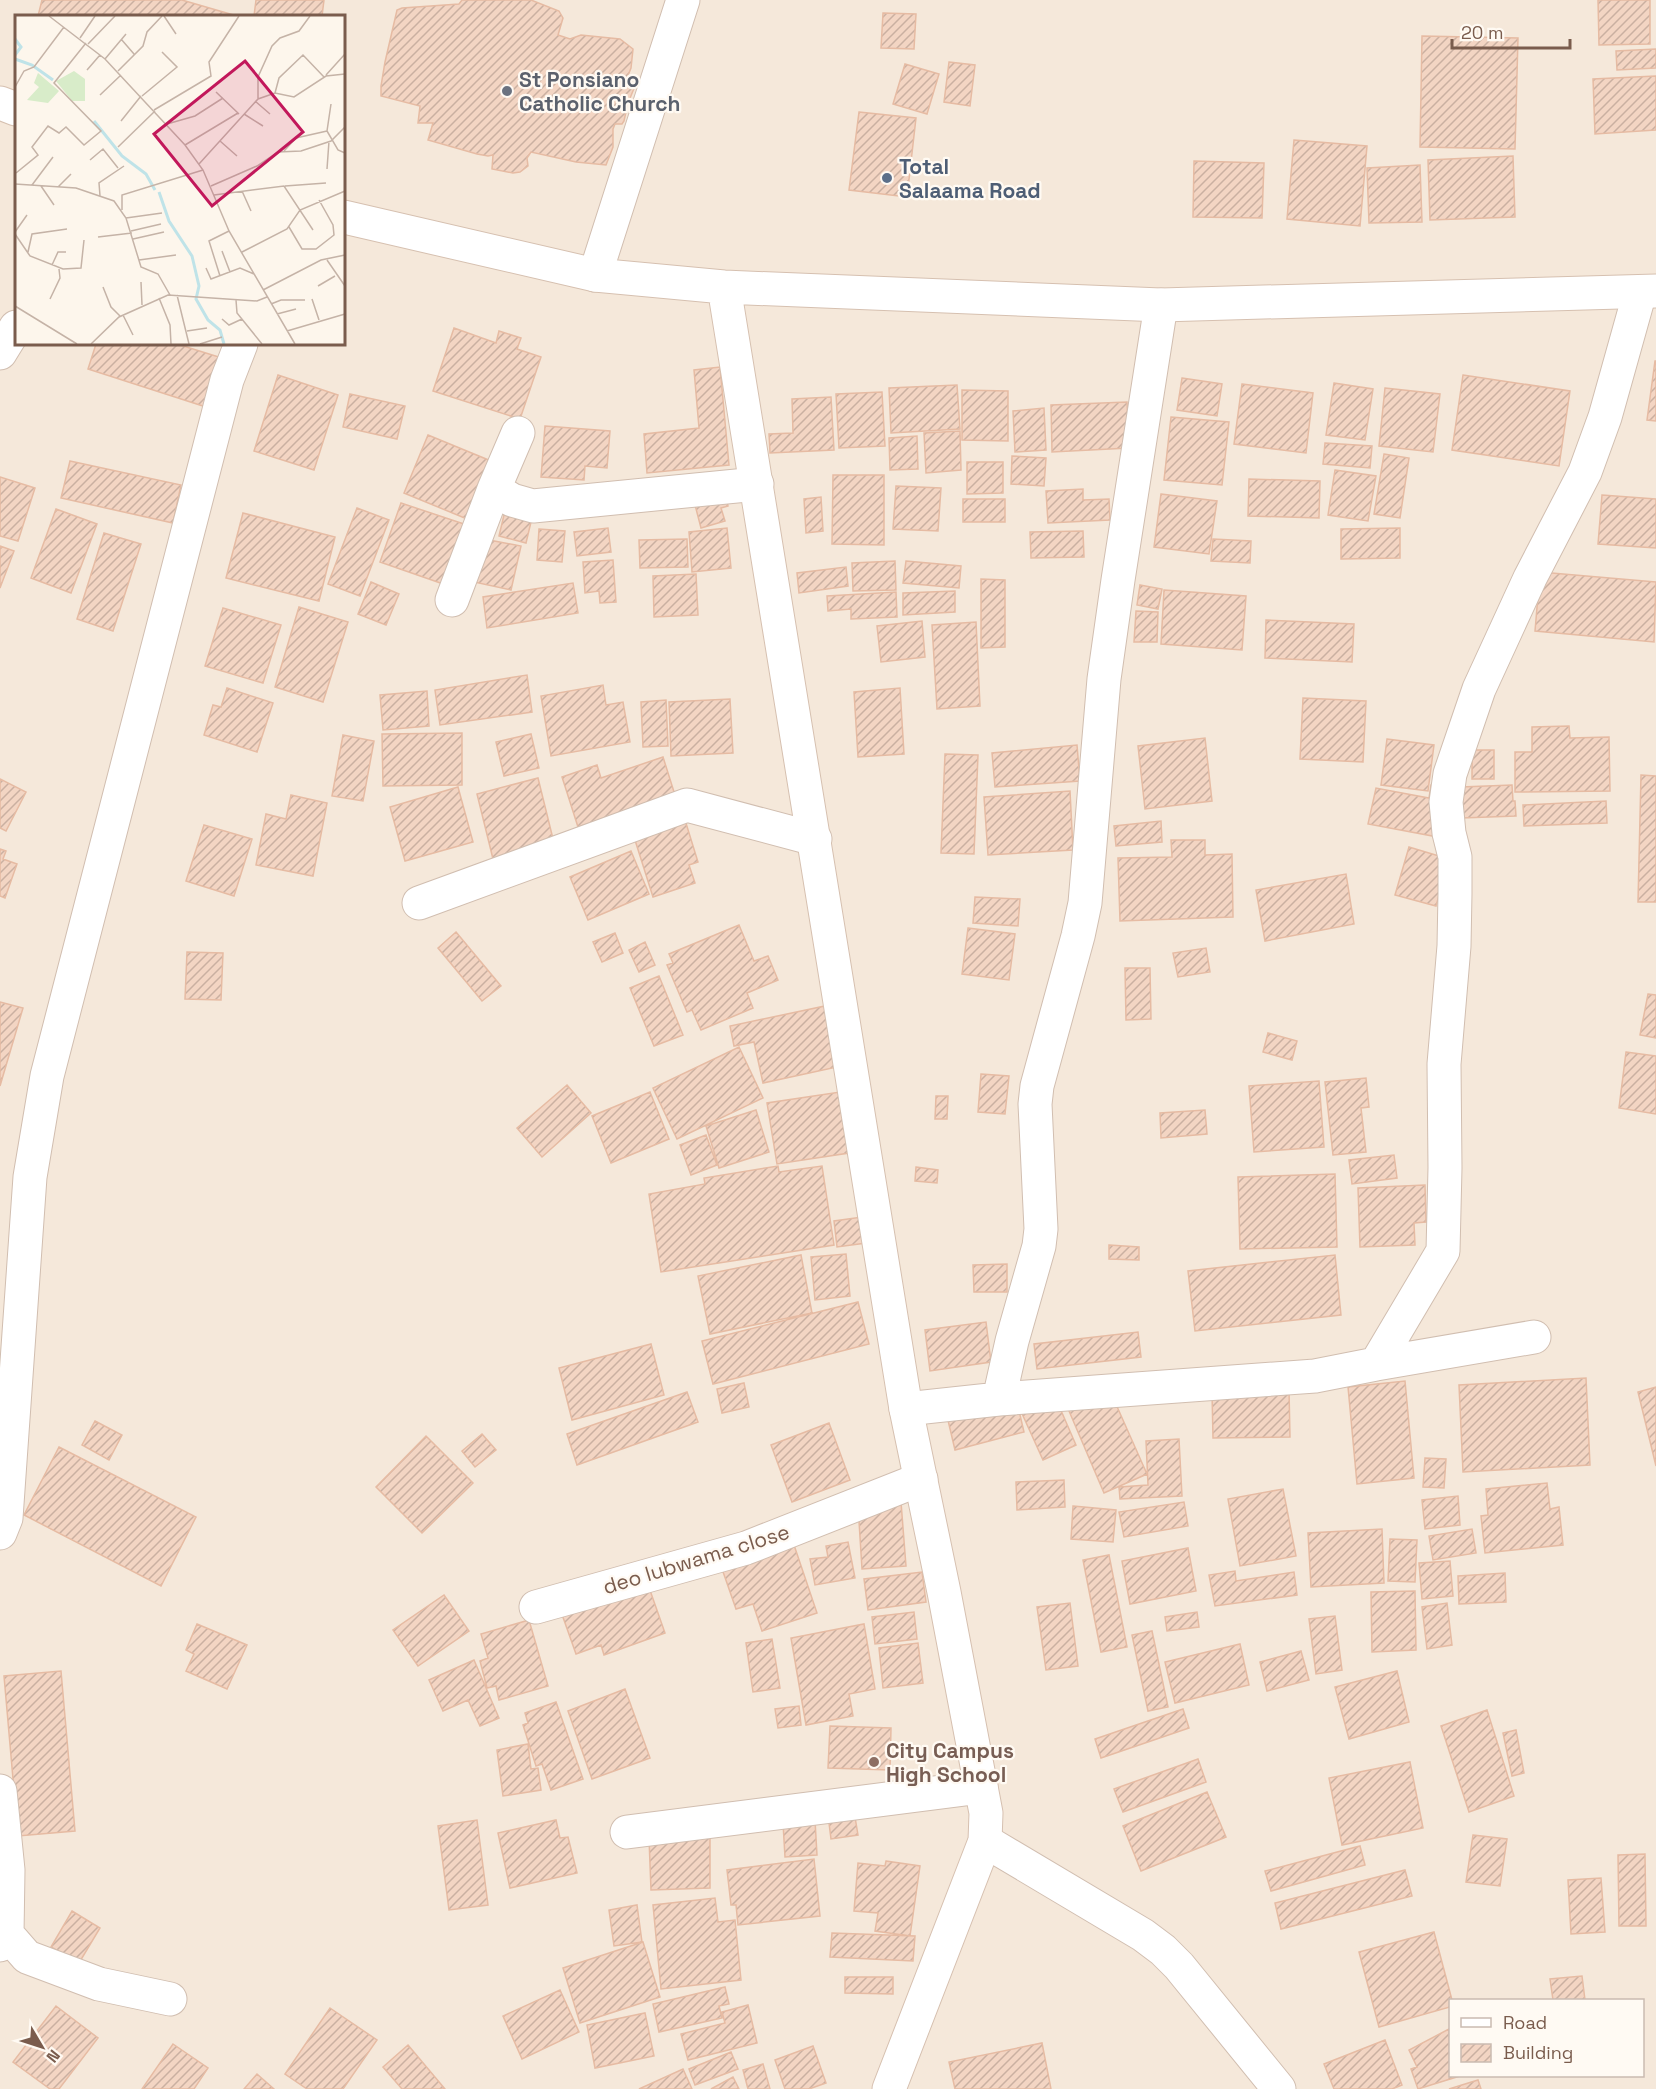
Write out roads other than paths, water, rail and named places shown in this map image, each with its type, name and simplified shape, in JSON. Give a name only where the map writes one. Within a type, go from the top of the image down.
[{"type":"street","points":[[595,275],[684,0]]},
{"type":"street","points":[[0,103],[15,109]]},
{"type":"street","points":[[345,217],[595,275],[724,287],[1161,305],[1648,291],[1585,472],[1530,578],[1479,689],[1450,774],[1446,802],[1449,833],[1455,857],[1455,893],[1454,946],[1444,1064],[1443,1251],[1376,1364]]},
{"type":"street","points":[[724,287],[906,1409],[986,1813],[985,1841],[889,2089]]},
{"type":"street","points":[[999,1399],[1040,1238],[1042,1213],[1035,1104],[1037,1086],[1085,903],[1104,679],[1161,305]]},
{"type":"street","points":[[0,353],[15,329]]},
{"type":"street","points":[[0,1533],[6,1518],[30,1177],[47,1076],[227,380],[241,345]]},
{"type":"street","points":[[452,600],[494,489],[518,434]]},
{"type":"street","points":[[494,489],[512,500],[533,506],[757,484]]},
{"type":"street","points":[[419,903],[687,805],[815,839]]},
{"type":"street","points":[[906,1409],[999,1399],[1315,1376],[1534,1337]]},
{"type":"street","name":"deo lubwama close","points":[[536,1606],[746,1548],[921,1479]]},
{"type":"street","points":[[627,1832],[981,1787]]},
{"type":"street","points":[[0,1791],[8,1870],[4,1940],[27,1957],[99,1984],[170,1999]]},
{"type":"street","points":[[985,1841],[1143,1935],[1163,1950],[1179,1966],[1279,2089]]},
{"type":"place","name":"St Ponsiano Catholic Church","points":[[507,91]]},
{"type":"place","name":"Total Salaama Road","points":[[887,178]]},
{"type":"place","name":"City Campus High School","points":[[874,1762]]}]
